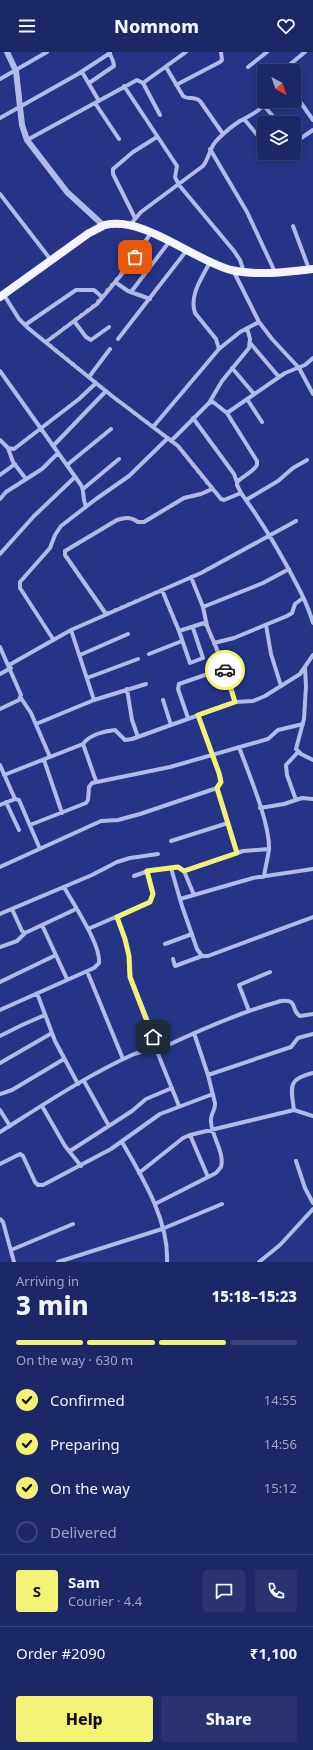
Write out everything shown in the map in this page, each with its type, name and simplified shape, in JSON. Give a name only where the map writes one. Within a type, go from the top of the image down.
[{"type":"main road","points":[[2,296],[89,233],[104,226],[130,225],[151,233],[210,262],[233,270],[244,272],[275,272],[311,269]]},
{"type":"street","points":[[7,52],[16,71],[22,125],[27,140],[67,192],[104,226]]},
{"type":"street","points":[[0,79],[47,52]]},
{"type":"street","points":[[143,83],[186,52]]},
{"type":"street","points":[[176,85],[220,62],[222,60],[221,52]]},
{"type":"street","points":[[248,67],[267,52]]},
{"type":"street","points":[[290,64],[305,52]]},
{"type":"street","points":[[0,118],[82,72],[109,53],[113,60],[114,66],[89,83]]},
{"type":"street","points":[[166,67],[176,85],[186,98],[197,98],[203,103],[223,134]]},
{"type":"street","points":[[82,72],[89,83],[97,102],[119,139]]},
{"type":"street","points":[[27,140],[137,80],[143,83],[160,115]]},
{"type":"street","points":[[124,86],[177,166],[175,177],[179,185],[234,251],[240,260],[244,272]]},
{"type":"street","points":[[301,103],[313,120]]},
{"type":"street","points":[[130,225],[135,218],[203,166],[207,161],[213,144],[223,134],[261,108]]},
{"type":"street","points":[[266,108],[272,116]]},
{"type":"street","points":[[244,119],[257,135]]},
{"type":"street","points":[[301,138],[313,130]]},
{"type":"street","points":[[135,218],[113,174],[113,169],[133,152],[157,137]]},
{"type":"street","points":[[210,149],[247,212],[275,272]]},
{"type":"street","points":[[0,194],[51,260]]},
{"type":"street","points":[[293,226],[311,269]]},
{"type":"street","points":[[46,342],[93,307],[135,257],[151,233]]},
{"type":"street","points":[[131,292],[169,242]]},
{"type":"street","points":[[118,339],[187,250]]},
{"type":"street","points":[[210,262],[194,295],[193,307],[195,313],[216,339],[218,349]]},
{"type":"street","points":[[233,270],[240,287],[259,322],[272,339],[299,368],[313,394]]},
{"type":"street","points":[[114,282],[131,292],[150,299]]},
{"type":"street","points":[[25,325],[76,290],[94,290],[103,296]]},
{"type":"street","points":[[2,296],[25,325],[106,391],[170,439],[184,452],[221,499],[224,500],[241,493]]},
{"type":"street","points":[[74,321],[86,337],[91,340],[108,327]]},
{"type":"street","points":[[152,427],[218,349],[247,328],[259,322]]},
{"type":"street","points":[[247,328],[250,344],[279,377]]},
{"type":"street","points":[[53,639],[20,588],[20,582],[50,548],[55,535],[61,526],[86,506],[129,476],[209,403],[232,368],[247,352],[250,344]]},
{"type":"street","points":[[89,377],[110,350]]},
{"type":"street","points":[[226,414],[279,377],[305,365],[313,358]]},
{"type":"street","points":[[232,368],[254,394]]},
{"type":"street","points":[[0,371],[83,489],[83,499],[86,506]]},
{"type":"street","points":[[1,443],[8,448],[14,449],[40,427],[79,399],[96,382]]},
{"type":"street","points":[[53,446],[106,391]]},
{"type":"street","points":[[247,399],[262,422]]},
{"type":"street","points":[[209,403],[213,402],[226,414],[257,461],[257,465],[252,472],[243,476],[237,482]]},
{"type":"street","points":[[193,418],[234,474],[241,493],[270,535],[289,569],[313,623]]},
{"type":"street","points":[[67,465],[110,429]]},
{"type":"street","points":[[8,448],[9,454],[26,479]]},
{"type":"street","points":[[0,499],[6,492],[42,469],[58,452]]},
{"type":"street","points":[[83,489],[118,459]]},
{"type":"street","points":[[246,500],[278,481],[293,468],[307,460]]},
{"type":"street","points":[[0,475],[15,464]]},
{"type":"street","points":[[0,554],[34,516],[75,477]]},
{"type":"street","points":[[106,614],[65,555],[65,551],[117,520],[126,518],[138,522],[144,522],[184,498],[201,494],[212,489]]},
{"type":"street","points":[[0,674],[53,639],[139,599],[191,577],[226,560],[296,521]]},
{"type":"street","points":[[202,607],[263,583],[289,569]]},
{"type":"street","points":[[191,577],[235,702]]},
{"type":"street","points":[[162,590],[190,663],[203,658],[193,628]]},
{"type":"street","points":[[214,643],[234,638],[292,613],[295,604],[303,598]]},
{"type":"street","points":[[179,631],[193,628],[204,623],[207,626]]},
{"type":"street","points":[[266,625],[271,654],[281,686]]},
{"type":"street","points":[[71,630],[94,700]]},
{"type":"street","points":[[80,655],[128,634]]},
{"type":"street","points":[[148,654],[182,642]]},
{"type":"street","points":[[0,647],[10,667],[21,698],[28,706],[50,757]]},
{"type":"street","points":[[4,775],[83,744],[91,736],[111,730],[118,733],[125,740],[138,737],[235,702],[258,700],[294,679],[305,668],[313,655]]},
{"type":"street","points":[[87,678],[138,659]]},
{"type":"street","points":[[188,718],[178,689],[179,684],[224,668]]},
{"type":"street","points":[[305,668],[306,686],[303,724],[296,748],[298,752],[313,760]]},
{"type":"street","points":[[36,724],[94,700],[146,684]]},
{"type":"street","points":[[127,689],[132,720],[138,737]]},
{"type":"street","points":[[0,709],[21,698]]},
{"type":"street","points":[[164,700],[171,724]]},
{"type":"street","points":[[0,867],[101,821],[118,820],[217,788],[221,779],[198,715]]},
{"type":"street","points":[[30,826],[86,803],[89,796],[90,785],[96,781],[170,767],[268,739],[282,728],[303,724]]},
{"type":"street","points":[[83,744],[96,781]]},
{"type":"street","points":[[239,747],[260,808],[268,839],[269,849],[264,877]]},
{"type":"street","points":[[296,800],[287,775],[286,765],[288,761],[298,752]]},
{"type":"street","points":[[44,760],[62,813]]},
{"type":"street","points":[[0,765],[14,799]]},
{"type":"street","points":[[217,788],[237,853]]},
{"type":"street","points":[[260,808],[306,798],[313,799]]},
{"type":"street","points":[[0,805],[14,799],[19,800],[40,849]]},
{"type":"street","points":[[6,802],[19,830]]},
{"type":"street","points":[[171,841],[228,823]]},
{"type":"street","points":[[184,871],[237,853],[251,850],[269,849]]},
{"type":"street","points":[[0,914],[64,887],[117,862],[130,858],[158,854]]},
{"type":"street","points":[[134,876],[147,871],[178,867],[184,871],[194,895]]},
{"type":"street","points":[[171,868],[197,949],[202,956]]},
{"type":"street","points":[[180,899],[222,886],[313,869]]},
{"type":"street","points":[[88,929],[150,902],[153,894],[147,871]]},
{"type":"street","points":[[0,1010],[97,966],[100,960],[88,929],[64,887]]},
{"type":"street","points":[[0,947],[17,942],[25,933],[76,909]]},
{"type":"street","points":[[12,910],[22,931],[25,933]]},
{"type":"street","points":[[117,917],[129,956],[130,977],[179,1106]]},
{"type":"street","points":[[174,959],[175,966],[202,956],[208,956],[313,917]]},
{"type":"street","points":[[42,925],[67,980]]},
{"type":"street","points":[[165,944],[192,934]]},
{"type":"street","points":[[0,982],[56,955]]},
{"type":"street","points":[[87,971],[124,1059]]},
{"type":"street","points":[[249,1011],[239,985],[270,972]]},
{"type":"street","points":[[37,993],[52,1033],[78,1084]]},
{"type":"street","points":[[0,1132],[78,1084],[138,1052],[164,1047],[194,1032],[249,1011],[288,1000],[292,1003],[297,1014],[300,1016],[313,1014]]},
{"type":"street","points":[[0,1036],[45,1015]]},
{"type":"street","points":[[155,1204],[219,1171],[222,1164],[210,1118],[216,1106],[194,1032]]},
{"type":"street","points":[[0,1063],[52,1033]]},
{"type":"street","points":[[208,1075],[292,1047],[298,1038],[313,1034]]},
{"type":"street","points":[[0,1094],[12,1090],[64,1059]]},
{"type":"street","points":[[294,1110],[291,1090],[293,1081],[296,1078],[313,1073]]},
{"type":"street","points":[[84,1081],[110,1126]]},
{"type":"street","points":[[70,1151],[132,1111],[146,1099],[172,1088]]},
{"type":"street","points":[[0,1164],[20,1154],[23,1156],[38,1185],[47,1183],[81,1166],[122,1142],[146,1124],[167,1111],[213,1094]]},
{"type":"street","points":[[42,1106],[81,1166]]},
{"type":"street","points":[[0,1110],[10,1126]]},
{"type":"street","points":[[139,1173],[183,1138],[190,1135],[294,1110],[313,1116]]},
{"type":"street","points":[[190,1135],[208,1177]]},
{"type":"street","points":[[122,1142],[155,1204],[168,1255],[167,1262]]},
{"type":"street","points":[[296,1161],[305,1188],[313,1203]]},
{"type":"street","points":[[58,1262],[162,1229],[222,1204]]},
{"type":"street","points":[[259,1262],[280,1245],[313,1209]]},
{"type":"street","points":[[0,1219],[14,1262]]},
{"type":"street","points":[[11,1250],[73,1224]]},
{"type":"way so far","points":[[135,257],[93,307],[46,342],[112,396],[178,446],[212,489],[201,494],[184,498],[144,522],[140,523],[131,518],[122,518],[117,520],[65,551],[65,555],[106,614],[162,590],[179,631],[193,628],[204,623],[207,626],[225,670]]},
{"type":"route","points":[[153,1037],[128,973],[130,961],[125,939],[117,917],[150,902],[153,894],[147,871],[160,868],[166,869],[178,867],[184,871],[224,856],[237,853],[217,788],[221,782],[221,779],[198,715],[235,702],[225,670]]}]
